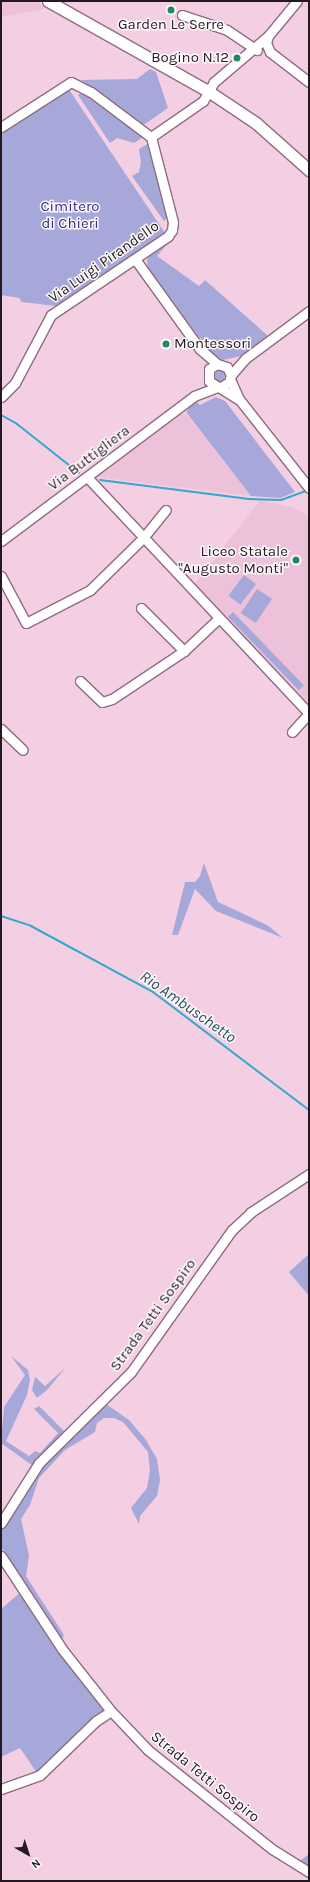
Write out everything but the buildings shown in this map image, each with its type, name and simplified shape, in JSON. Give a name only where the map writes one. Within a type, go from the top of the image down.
[{"type":"main road","points":[[48,1],[208,91],[256,123],[309,170]]},
{"type":"street","points":[[1,127],[71,82],[91,92],[151,137],[203,101],[214,82],[246,54],[256,48],[297,1]]},
{"type":"street","points":[[182,15],[228,30],[256,48],[270,52],[309,82]]},
{"type":"street","points":[[268,36],[266,43],[270,52]]},
{"type":"street","name":"Via Luigi Pirandello","points":[[1,397],[15,383],[51,315],[168,236],[173,222],[151,137]]},
{"type":"street","points":[[144,272],[147,250]]},
{"type":"street","points":[[135,259],[200,349],[220,364],[231,377],[239,399],[307,486]]},
{"type":"street","points":[[117,270],[130,269],[144,272]]},
{"type":"street","points":[[219,387],[231,377],[246,358],[309,311]]},
{"type":"street","points":[[200,349],[211,384],[239,399]]},
{"type":"street","points":[[220,364],[246,358]]},
{"type":"street","name":"Via Buttigliera","points":[[194,396],[208,375],[220,364]]},
{"type":"street","name":"Via Buttigliera","points":[[1,541],[194,396],[219,387]]},
{"type":"street","points":[[87,477],[218,619],[309,713],[292,732]]},
{"type":"street","points":[[1,576],[26,623],[90,590],[143,538],[166,510]]},
{"type":"street","points":[[141,608],[184,651]]},
{"type":"street","points":[[80,681],[102,702],[112,699],[184,651],[218,619]]},
{"type":"street","points":[[1,729],[24,750]]},
{"type":"street","name":"Strada Tetti Sospiro","points":[[1,1523],[39,1463],[131,1372],[232,1230],[252,1212],[309,1174]]},
{"type":"street","name":"Strada Tetti Sospiro","points":[[1,1556],[62,1649],[111,1711],[156,1758],[307,1872]]},
{"type":"street","points":[[1,1789],[40,1774],[96,1721],[111,1711]]},
{"type":"shaded area","points":[[1,1],[35,1],[45,7],[44,9],[1,17]]},
{"type":"shaded area","points":[[178,413],[187,415],[251,496],[96,477],[95,475]]},
{"type":"shaded area","points":[[260,500],[295,508],[309,517],[309,704],[194,585]]},
{"type":"green space","points":[[150,69],[156,72],[168,108],[142,126],[81,80],[137,79]]},
{"type":"green space","name":"Cimitero di Chieri","points":[[68,88],[165,233],[56,306],[22,302],[19,298],[1,295],[1,133]]},
{"type":"green space","points":[[84,91],[145,136],[134,143],[117,138],[110,143],[78,95]]},
{"type":"green space","points":[[149,143],[166,203],[163,204],[167,218],[164,221],[132,176],[139,172],[141,162],[139,149]]},
{"type":"green space","points":[[170,241],[157,256],[199,286],[205,280],[268,336],[241,356],[223,360],[214,356],[148,272],[147,260],[151,253]]},
{"type":"green space","points":[[219,370],[223,372],[225,376],[223,380],[219,382],[215,380],[213,376],[215,372]]},
{"type":"green space","points":[[216,397],[225,401],[295,492],[280,498],[251,496],[186,412],[195,401],[200,405]]},
{"type":"green space","points":[[244,575],[256,584],[240,605],[228,596]]},
{"type":"green space","points":[[257,589],[272,599],[256,623],[241,613]]},
{"type":"green space","points":[[233,612],[304,685],[299,690],[228,617]]},
{"type":"green space","points":[[204,863],[218,902],[267,925],[283,938],[216,911],[195,889],[178,935],[172,935],[185,882],[195,882],[200,876]]},
{"type":"green space","points":[[309,1254],[309,1296],[289,1272]]},
{"type":"green space","points":[[11,1356],[28,1370],[30,1380],[27,1395],[6,1441],[29,1456],[35,1451],[40,1453],[58,1433],[34,1409],[39,1406],[65,1432],[33,1466],[1,1443],[4,1407],[25,1375]]},
{"type":"green space","points":[[65,1368],[48,1389],[37,1398],[32,1390],[35,1377],[45,1386]]},
{"type":"green space","points":[[106,1404],[129,1420],[146,1440],[157,1459],[160,1480],[157,1496],[140,1516],[139,1524],[131,1508],[147,1488],[150,1470],[148,1452],[123,1422],[114,1418],[104,1418],[97,1423],[95,1432],[65,1450],[39,1478],[30,1505],[21,1519],[29,1556],[26,1576],[64,1635],[61,1642],[1,1547],[1,1531],[37,1471]]},
{"type":"green space","points":[[21,1592],[106,1710],[37,1773],[20,1748],[1,1757],[1,1609]]},
{"type":"green space","points":[[309,1854],[309,1869],[297,1863]]},
{"type":"waterway","points":[[1,415],[17,424],[79,473]]},
{"type":"waterway","points":[[100,480],[249,499],[281,500],[308,490]]},
{"type":"waterway","name":"Rio Ambuschetto","points":[[1,916],[31,926],[153,992],[309,1110]]},
{"type":"place","name":"Garden Le Serre","points":[[171,10]]},
{"type":"place","name":"Bogino N.12","points":[[237,58]]},
{"type":"place","name":"Montessori","points":[[166,344]]},
{"type":"place","name":"Liceo Statale \"Augusto Monti\"","points":[[296,560]]}]
